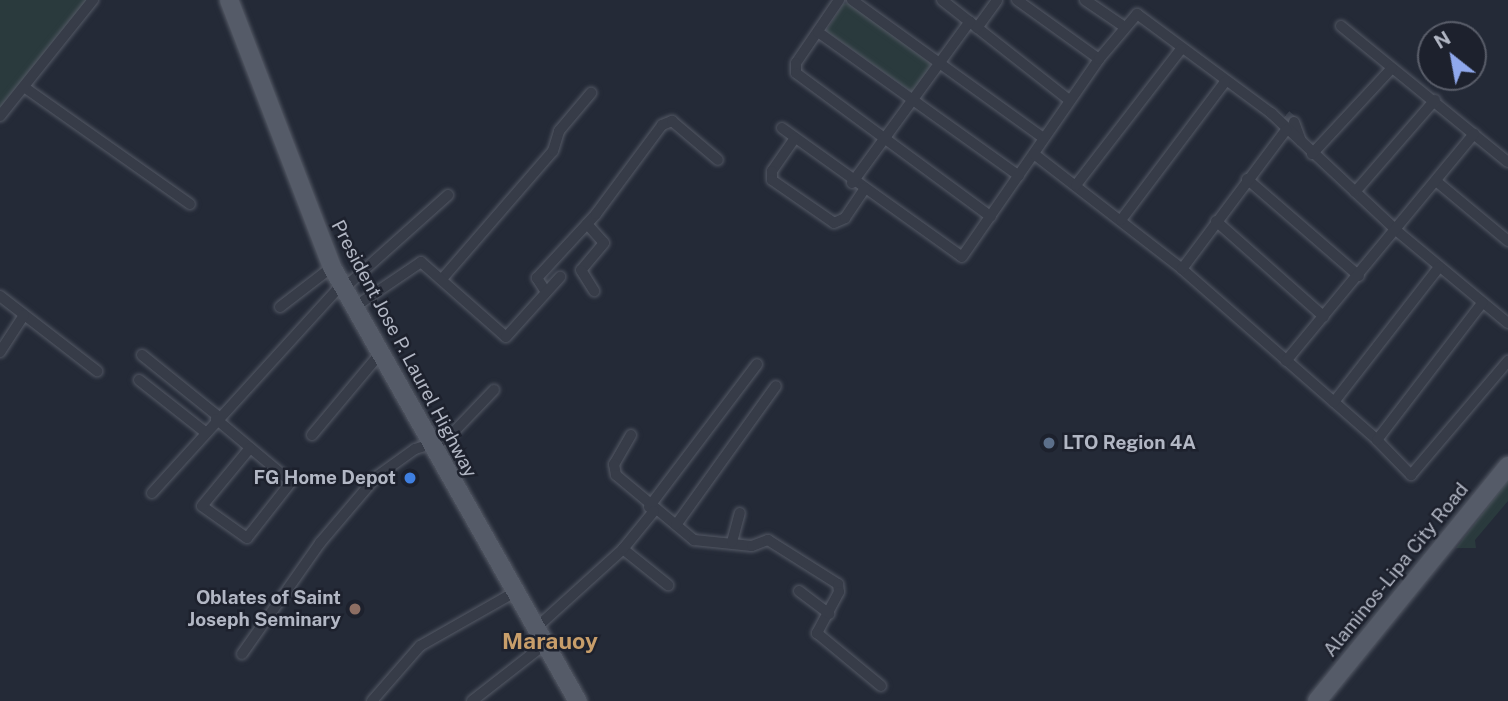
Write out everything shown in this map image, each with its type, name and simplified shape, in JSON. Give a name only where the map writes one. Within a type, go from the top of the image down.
[{"type":"main road","name":"President Jose P. Laurel Highway","points":[[229,0],[332,267],[430,446],[578,701]]},
{"type":"main road","name":"Alaminos-Lipa City Road","points":[[1317,701],[1508,466]]},
{"type":"street","points":[[0,116],[93,0]]},
{"type":"street","points":[[839,0],[796,63],[796,73],[991,217]]},
{"type":"street","points":[[852,0],[1044,138]]},
{"type":"street","points":[[942,0],[1069,100]]},
{"type":"street","points":[[852,183],[914,103],[940,63],[997,0]]},
{"type":"street","points":[[1017,0],[1099,59]]},
{"type":"street","points":[[1085,0],[1123,26]]},
{"type":"street","points":[[782,128],[852,183],[865,188],[957,257],[966,255],[1069,100],[1123,26],[1137,14],[1225,82],[1289,122],[1312,154],[1438,267],[1508,323]]},
{"type":"street","points":[[1341,26],[1436,100],[1508,162]]},
{"type":"street","points":[[818,32],[1020,176]]},
{"type":"street","points":[[1076,185],[1181,49]]},
{"type":"street","points":[[1312,154],[1392,68]]},
{"type":"street","points":[[1121,220],[1225,82]]},
{"type":"street","points":[[24,87],[190,204]]},
{"type":"street","points":[[442,279],[553,151],[559,131],[592,93]]},
{"type":"street","points":[[1355,192],[1436,100]]},
{"type":"street","points":[[546,292],[537,278],[587,224],[668,122],[718,160]]},
{"type":"street","points":[[1182,269],[1289,122]]},
{"type":"street","points":[[1286,361],[1474,134]]},
{"type":"street","points":[[795,138],[770,175],[793,195],[838,223],[865,188]]},
{"type":"street","points":[[1034,153],[1182,269],[1377,440],[1411,475],[1508,361]]},
{"type":"street","points":[[1247,178],[1359,275]]},
{"type":"street","points":[[1436,181],[1508,240]]},
{"type":"street","points":[[152,493],[217,418],[342,287],[448,195]]},
{"type":"street","points":[[1216,221],[1324,317]]},
{"type":"street","points":[[587,224],[604,242],[582,270],[594,291]]},
{"type":"street","points":[[353,308],[421,262],[506,337],[560,277]]},
{"type":"street","points":[[281,307],[332,267]]},
{"type":"street","points":[[1334,402],[1438,267]]},
{"type":"street","points":[[0,296],[97,371]]},
{"type":"street","points":[[1377,440],[1482,303]]},
{"type":"street","points":[[0,352],[24,314]]},
{"type":"street","points":[[142,355],[291,482],[247,538],[202,506],[250,449]]},
{"type":"street","points":[[312,435],[379,355]]},
{"type":"street","points":[[472,701],[541,636],[623,549],[757,364]]},
{"type":"street","points":[[139,380],[205,432]]},
{"type":"street","points":[[676,526],[776,386]]},
{"type":"street","points":[[242,654],[364,490],[406,455],[447,439],[494,390]]},
{"type":"street","points":[[631,435],[614,470],[652,509],[704,544],[732,542],[757,546],[768,540],[816,567],[839,587],[818,635],[881,685]]},
{"type":"street","points":[[732,542],[740,513]]},
{"type":"street","points":[[623,549],[668,585]]},
{"type":"street","points":[[799,591],[829,614]]},
{"type":"street","points":[[372,701],[420,646],[515,592]]},
{"type":"shaded area","points":[[0,0],[87,0],[0,108]]},
{"type":"shaded area","points":[[849,3],[930,63],[931,69],[913,93],[826,31],[843,4]]},
{"type":"shaded area","points":[[1508,480],[1508,501],[1475,540],[1476,548],[1456,548]]},
{"type":"tunnel","points":[[1286,115],[1294,122]]},
{"type":"place","name":"LTO Region 4A","points":[[1049,443]]},
{"type":"place","name":"FG Home Depot","points":[[410,478]]},
{"type":"place","name":"Oblates of Saint Joseph Seminary","points":[[355,609]]},
{"type":"district","name":"Marauoy","points":[[550,641]]}]
